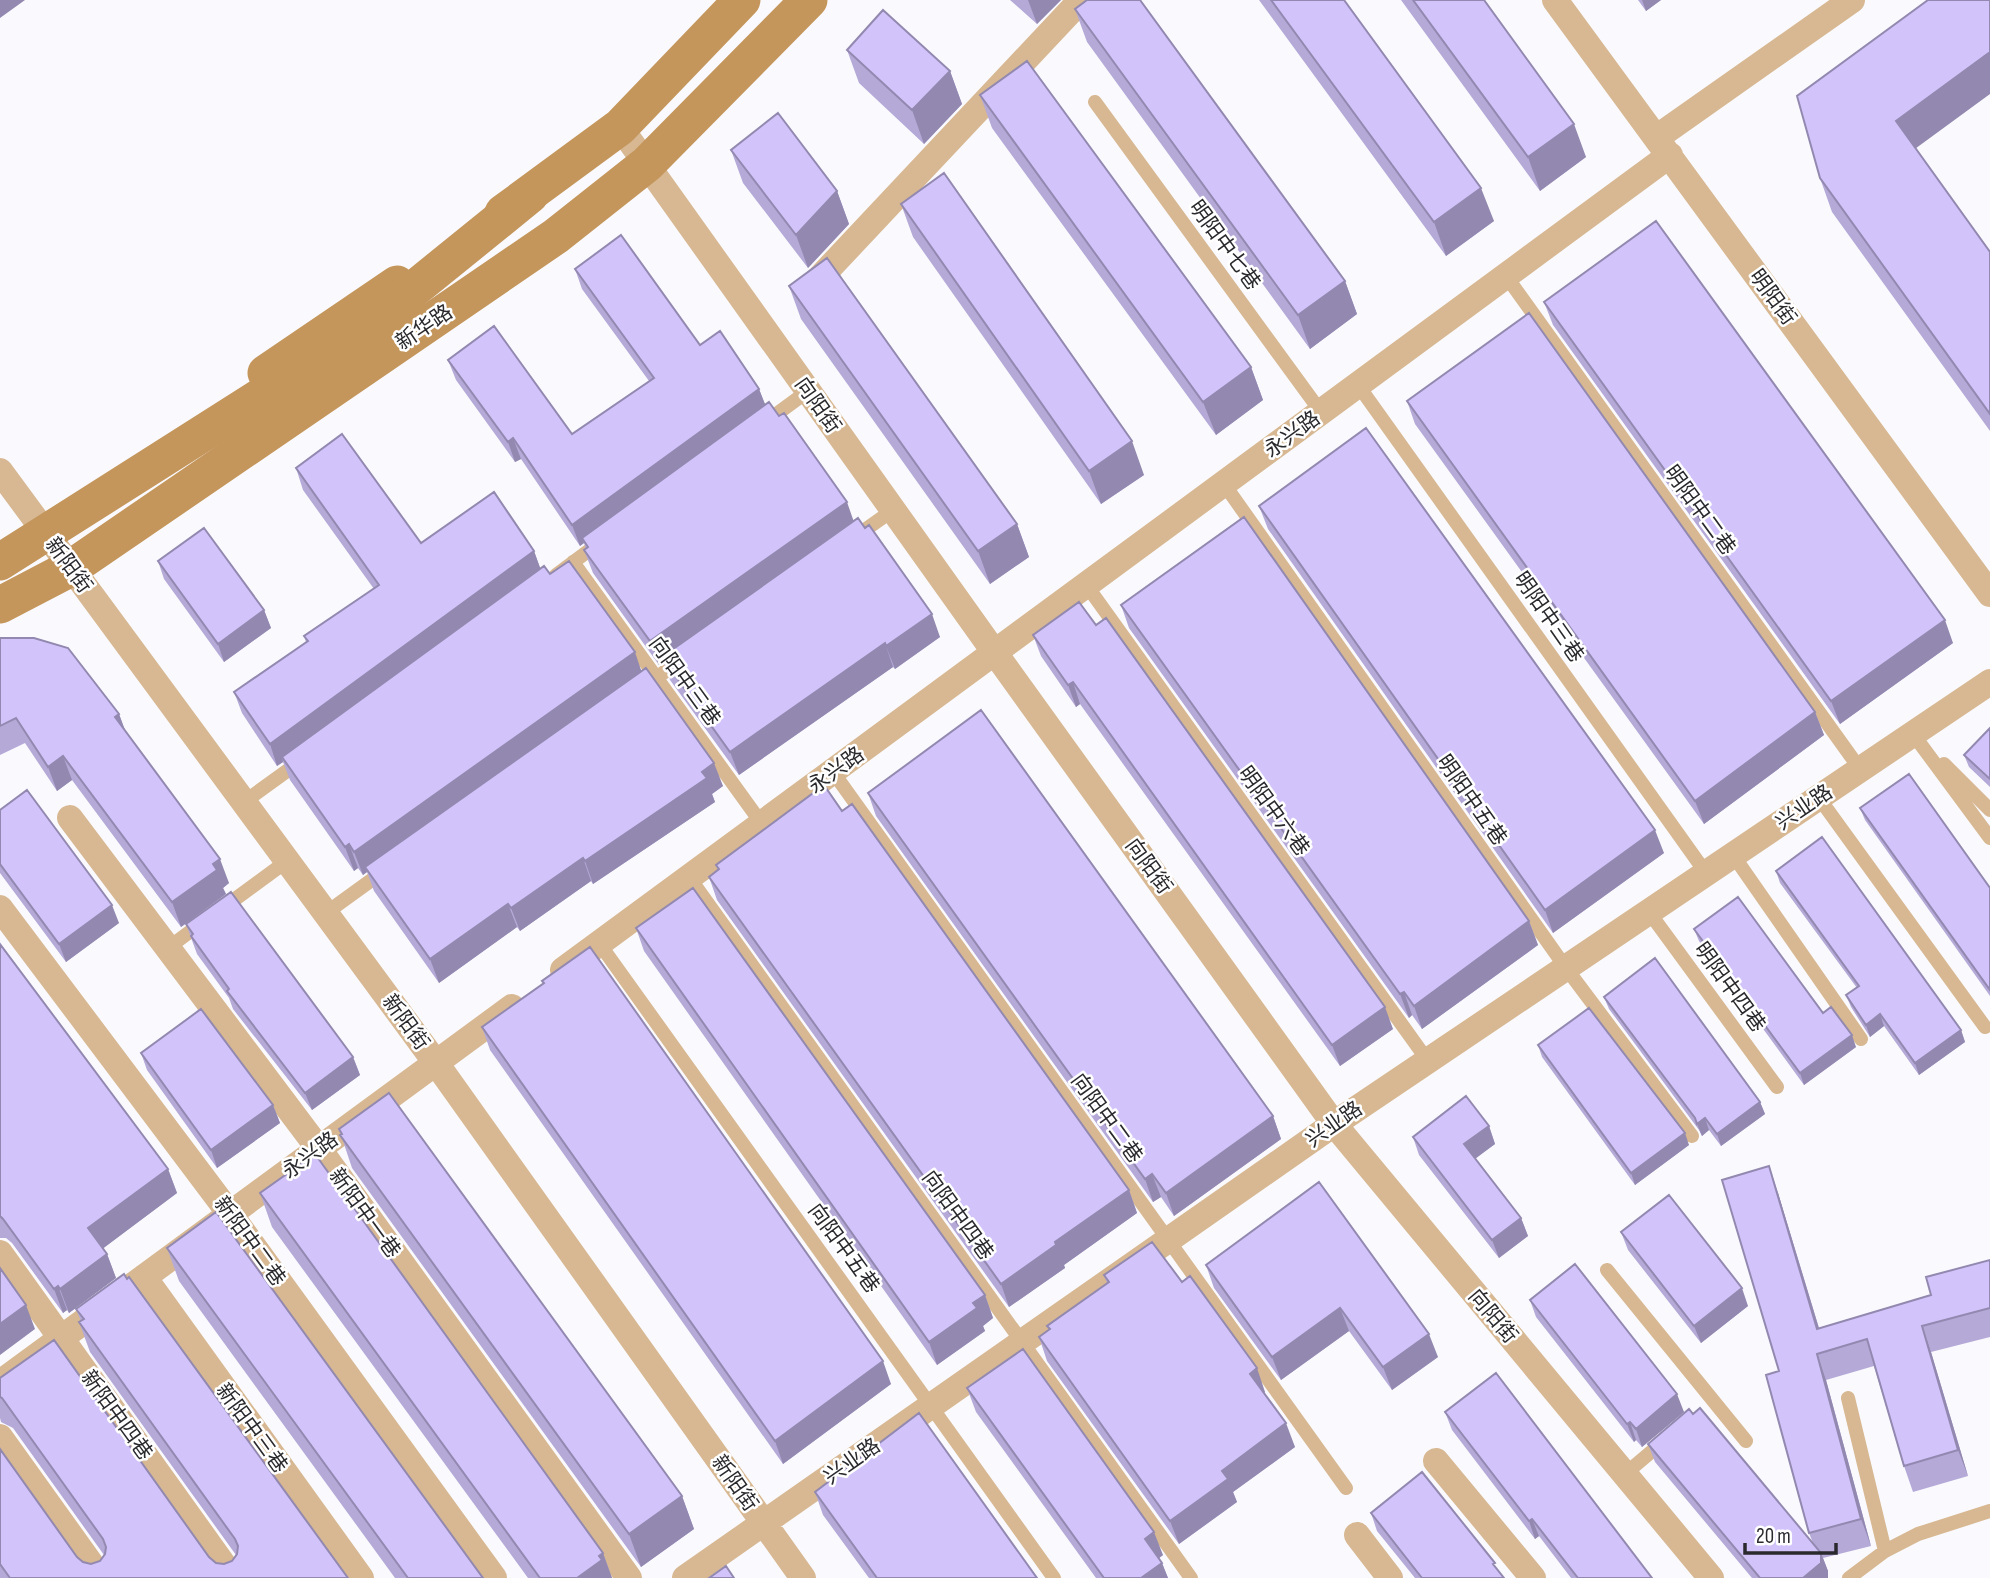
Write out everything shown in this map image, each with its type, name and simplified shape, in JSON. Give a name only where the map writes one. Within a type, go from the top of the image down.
[{"type":"street","points":[[0,562],[356,336],[530,195],[620,127],[742,0]]},
{"type":"street","name":"新华路","points":[[0,605],[71,568],[556,236],[647,164],[809,0]]},
{"type":"street","points":[[816,283],[1081,0]]},
{"type":"street","name":"明阳街","points":[[1555,0],[1990,594]]},
{"type":"street","name":"永兴路","points":[[0,1383],[1506,276],[1663,147],[1852,0]]},
{"type":"street","name":"向阳街","points":[[620,127],[1334,1124],[1711,1578]]},
{"type":"street","points":[[0,547],[40,526],[530,195]]},
{"type":"street","name":"新阳街","points":[[0,471],[436,1063],[803,1578]]},
{"type":"street","name":"兴业路","points":[[685,1578],[1334,1124],[1990,682]]},
{"type":"street","name":"新阳中一巷","points":[[71,818],[318,1149],[629,1578]]},
{"type":"street","name":"新阳中二巷","points":[[0,908],[230,1213],[494,1578]]},
{"type":"street","name":"新阳中四巷","points":[[0,1253],[233,1578]]},
{"type":"street","name":"新阳中三巷","points":[[144,1277],[361,1578]]},
{"type":"street","points":[[0,1437],[102,1578]]},
{"type":"street","points":[[1436,1461],[1533,1578]]},
{"type":"street","points":[[1357,1535],[1390,1578]]},
{"type":"lane","name":"明阳中七巷","points":[[1095,103],[1321,412]]},
{"type":"lane","name":"明阳中二巷","points":[[1506,276],[1860,769]]},
{"type":"lane","name":"明阳中三巷","points":[[1358,385],[1706,873]]},
{"type":"lane","points":[[752,432],[808,391]]},
{"type":"lane","name":"明阳中五巷","points":[[1224,484],[1566,968],[1692,1136]]},
{"type":"lane","points":[[848,542],[893,510]]},
{"type":"lane","points":[[540,586],[607,538]]},
{"type":"lane","name":"向阳中三巷","points":[[573,562],[762,824]]},
{"type":"lane","name":"明阳中六巷","points":[[1087,586],[1427,1061]]},
{"type":"lane","points":[[624,701],[690,654]]},
{"type":"lane","points":[[1913,734],[1990,810]]},
{"type":"lane","points":[[1913,734],[1990,838]]},
{"type":"lane","points":[[244,803],[310,754]]},
{"type":"lane","name":"向阳中二巷","points":[[833,772],[1346,1488]]},
{"type":"lane","points":[[1819,798],[1985,1027]]},
{"type":"lane","points":[[1733,855],[1861,1039]]},
{"type":"lane","points":[[168,948],[287,861]]},
{"type":"lane","points":[[326,913],[392,866]]},
{"type":"lane","name":"向阳中四巷","points":[[690,877],[1191,1578]]},
{"type":"lane","name":"明阳中四巷","points":[[1649,912],[1777,1087]]},
{"type":"lane","name":"向阳中五巷","points":[[599,943],[1054,1578]]},
{"type":"lane","points":[[1607,1270],[1708,1404],[1746,1441]]},
{"type":"lane","points":[[1848,1398],[1885,1551]]},
{"type":"lane","points":[[1625,1474],[1674,1433]]},
{"type":"lane","points":[[1849,1578],[1885,1551],[1918,1534],[1990,1511]]},
{"type":"building","points":[[1087,0],[1140,0],[1345,281],[1298,315],[1075,9]]},
{"type":"building","points":[[1271,0],[1344,0],[1481,188],[1434,222]]},
{"type":"building","points":[[1413,0],[1484,0],[1574,124],[1528,157]]},
{"type":"building","points":[[1928,0],[1990,0],[1990,52],[1896,121],[1990,252],[1990,414],[1820,178],[1797,96]]},
{"type":"building","points":[[883,10],[950,71],[912,110],[847,50]]},
{"type":"building","points":[[1027,61],[1251,367],[1203,402],[980,95]]},
{"type":"building","points":[[778,113],[837,191],[796,235],[731,150]]},
{"type":"building","points":[[944,173],[1132,441],[1089,471],[901,204]]},
{"type":"building","points":[[1656,221],[1945,620],[1831,701],[1544,302]]},
{"type":"building","points":[[621,235],[700,345],[720,331],[759,389],[572,525],[513,438],[508,442],[448,360],[494,326],[572,434],[654,378],[575,269]]},
{"type":"building","points":[[827,258],[1017,524],[978,551],[789,286]]},
{"type":"building","points":[[1529,313],[1815,712],[1695,801],[1407,401]]},
{"type":"building","points":[[769,402],[779,416],[784,413],[847,502],[650,641],[584,550],[588,547],[582,538]]},
{"type":"building","points":[[1366,428],[1655,830],[1545,910],[1259,506]]},
{"type":"building","points":[[342,434],[421,543],[494,492],[534,551],[270,744],[234,692],[308,641],[304,636],[379,585],[296,468]]},
{"type":"building","points":[[1244,517],[1529,921],[1414,1006],[1404,992],[1400,994],[1121,605]]},
{"type":"building","points":[[858,518],[865,528],[869,525],[932,614],[886,646],[885,643],[730,752],[662,657]]},
{"type":"building","points":[[204,528],[264,610],[218,644],[158,561]]},
{"type":"building","points":[[569,561],[635,652],[354,852],[349,844],[345,847],[282,757],[544,566],[550,574]]},
{"type":"building","points":[[1079,602],[1096,625],[1106,618],[1385,1007],[1332,1045],[1073,682],[1068,685],[1033,635]]},
{"type":"building","points":[[0,638],[34,638],[68,648],[119,714],[115,717],[220,859],[213,864],[217,870],[172,902],[63,756],[48,767],[16,718],[0,726]]},
{"type":"building","points":[[646,668],[714,763],[702,772],[707,778],[511,908],[508,904],[430,959],[365,867]]},
{"type":"building","points":[[981,710],[1273,1116],[1166,1193],[1152,1174],[1145,1179],[868,793]]},
{"type":"building","points":[[1990,728],[1990,779],[1964,755]]},
{"type":"building","points":[[1909,774],[1990,888],[1990,990],[1860,808]]},
{"type":"building","points":[[824,785],[842,811],[852,804],[1129,1190],[1001,1284],[709,877],[719,869],[716,865]]},
{"type":"building","points":[[27,790],[112,905],[59,944],[0,864],[0,810]]},
{"type":"building","points":[[1822,837],[1961,1030],[1915,1063],[1880,1014],[1866,1025],[1846,995],[1859,986],[1776,871]]},
{"type":"building","points":[[693,888],[985,1295],[973,1303],[977,1308],[929,1342],[636,928]]},
{"type":"building","points":[[231,892],[353,1057],[305,1093],[227,991],[229,989],[191,936],[193,934],[186,924]]},
{"type":"building","points":[[1738,897],[1823,1013],[1831,1007],[1852,1035],[1800,1073],[1694,929]]},
{"type":"building","points":[[0,944],[168,1169],[88,1228],[107,1254],[60,1289],[58,1286],[54,1289],[0,1216]]},
{"type":"building","points":[[590,947],[883,1361],[775,1441],[482,1027]]},
{"type":"building","points":[[1655,958],[1760,1102],[1717,1134],[1705,1118],[1697,1124],[1604,997]]},
{"type":"building","points":[[1589,1008],[1685,1133],[1631,1173],[1538,1045]]},
{"type":"building","points":[[201,1009],[273,1105],[211,1150],[141,1053]]},
{"type":"building","points":[[389,1093],[682,1496],[629,1534],[340,1135],[342,1134],[339,1129]]},
{"type":"building","points":[[1466,1096],[1489,1126],[1464,1144],[1521,1218],[1492,1240],[1413,1137]]},
{"type":"building","points":[[315,1154],[603,1553],[599,1556],[602,1560],[577,1578],[540,1578],[260,1193]]},
{"type":"building","points":[[1769,1166],[1817,1329],[1931,1295],[1926,1277],[1990,1260],[1990,1308],[1922,1326],[1958,1450],[1904,1466],[1867,1339],[1817,1354],[1861,1519],[1809,1533],[1766,1375],[1779,1371],[1722,1180]]},
{"type":"building","points":[[1319,1182],[1429,1334],[1383,1367],[1340,1308],[1272,1357],[1206,1265]]},
{"type":"building","points":[[1669,1195],[1742,1288],[1694,1326],[1621,1232]]},
{"type":"building","points":[[216,1212],[483,1578],[408,1578],[167,1248]]},
{"type":"building","points":[[1152,1242],[1182,1282],[1190,1276],[1257,1368],[1250,1374],[1286,1423],[1222,1471],[1228,1479],[1170,1521],[1039,1337],[1050,1329],[1047,1326],[1109,1282],[1104,1275]]},
{"type":"building","points":[[1575,1264],[1677,1394],[1636,1429],[1630,1422],[1627,1424],[1530,1300]]},
{"type":"building","points":[[0,1268],[26,1305],[0,1324]]},
{"type":"building","points":[[124,1274],[127,1279],[129,1277],[348,1578],[10,1578],[0,1564],[0,1449],[77,1557],[91,1564],[100,1561],[105,1554],[103,1539],[0,1397],[0,1378],[54,1340],[209,1557],[216,1563],[224,1564],[232,1561],[237,1554],[235,1539],[79,1322],[84,1319],[76,1309]]},
{"type":"building","points":[[1023,1349],[1154,1532],[1145,1539],[1162,1563],[1141,1578],[1104,1578],[967,1388]]},
{"type":"building","points":[[1496,1373],[1652,1578],[1578,1578],[1532,1519],[1529,1521],[1445,1412]]},
{"type":"building","points":[[1700,1408],[1821,1553],[1821,1563],[1803,1578],[1760,1578],[1648,1444],[1689,1409],[1693,1414]]},
{"type":"building","points":[[919,1413],[1037,1578],[877,1578],[815,1492]]},
{"type":"building","points":[[1422,1472],[1504,1578],[1422,1578],[1371,1513]]},
{"type":"building","points":[[726,1566],[734,1578],[709,1578]]}]
